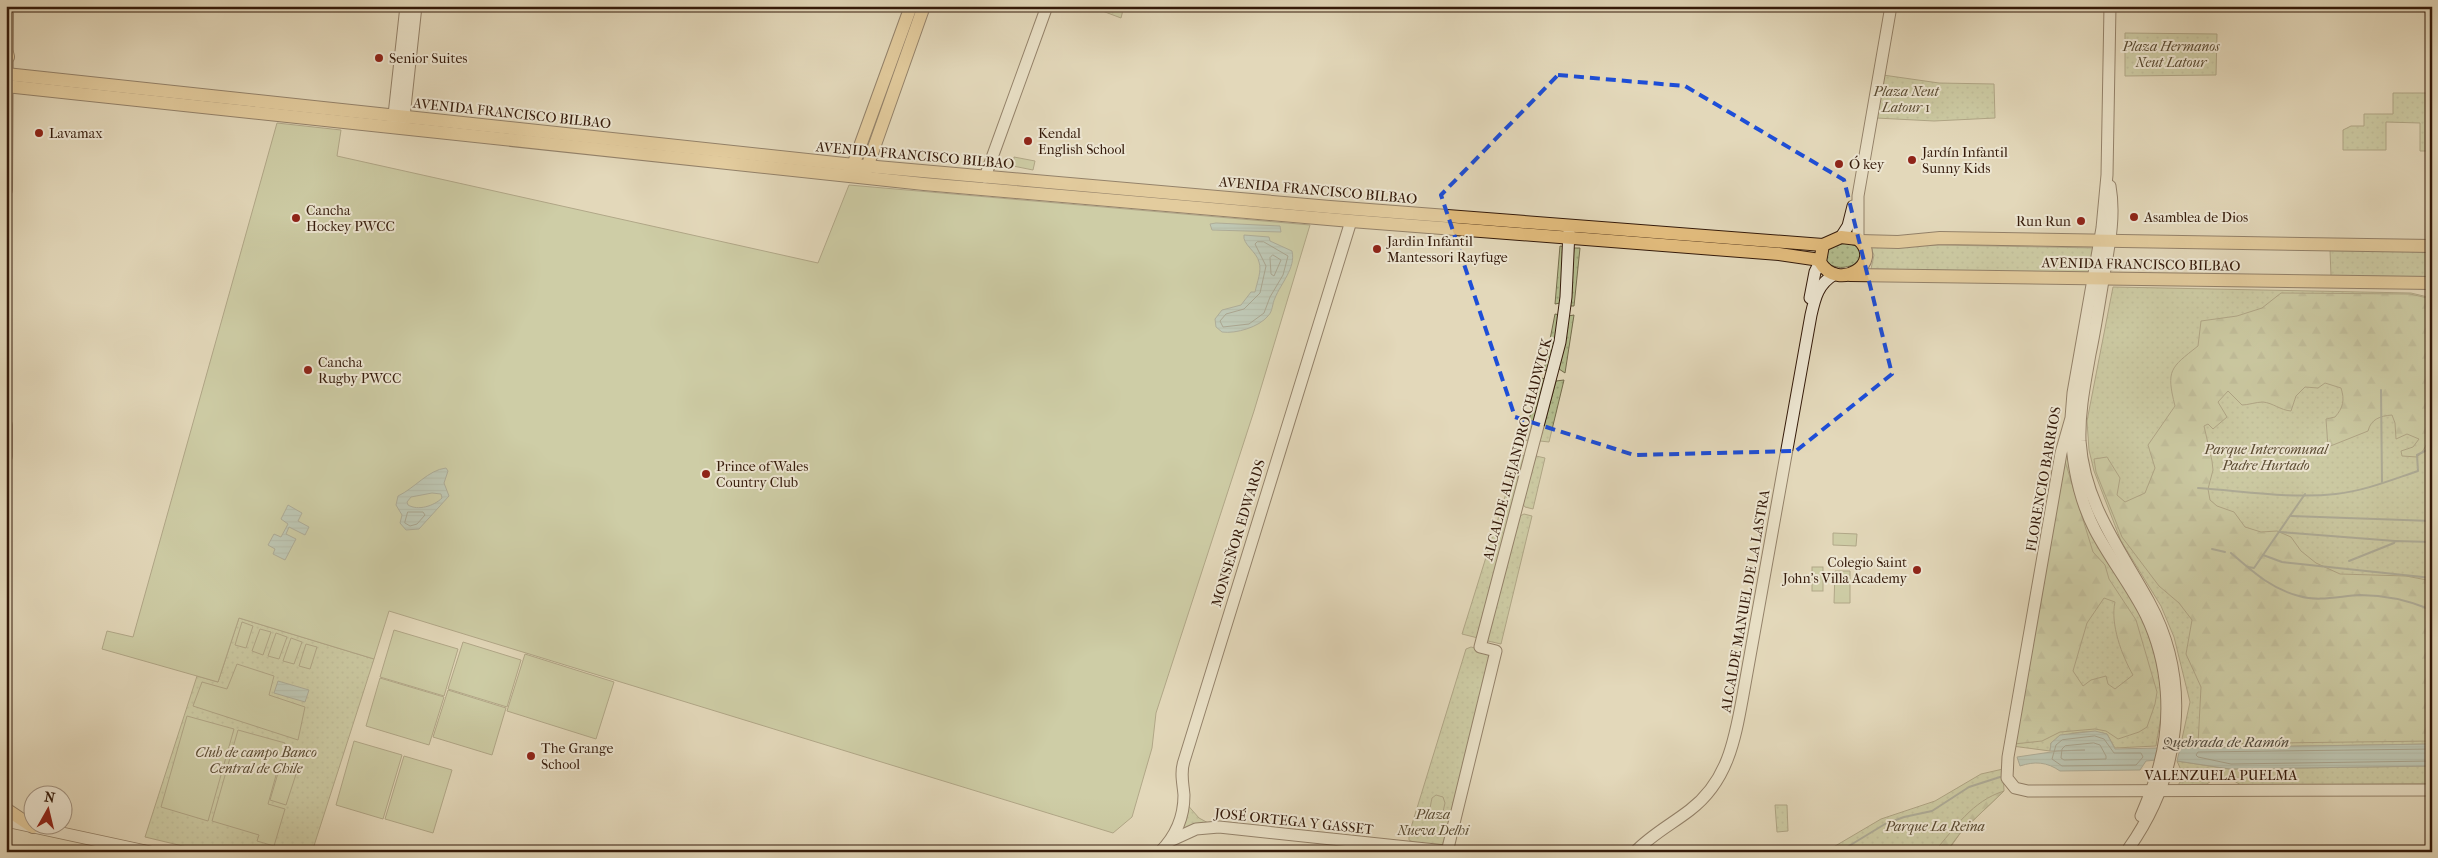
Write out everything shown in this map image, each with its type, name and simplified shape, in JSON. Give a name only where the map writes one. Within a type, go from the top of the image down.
[{"type":"main road","points":[[6,190],[7,6]]},
{"type":"main road","points":[[852,170],[911,6]]},
{"type":"main road","points":[[866,172],[924,6]]},
{"type":"main road","name":"AVENIDA FRANCISCO BILBAO","points":[[7,80],[204,108],[398,121]]},
{"type":"main road","name":"AVENIDA FRANCISCO BILBAO","points":[[7,80],[226,97],[398,121],[852,170],[976,189],[1351,221],[1823,245]]},
{"type":"main road","points":[[204,108],[209,101],[226,97]]},
{"type":"main road","name":"AVENIDA FRANCISCO BILBAO","points":[[866,172],[985,177],[1368,210],[1792,255],[1820,261]]},
{"type":"main road","points":[[976,189],[982,184],[985,177]]},
{"type":"main road","points":[[1351,221],[1358,213],[1368,210]]},
{"type":"main road","points":[[1841,237],[1859,240],[1865,252],[1865,258],[1860,269],[1850,275],[1835,274],[1826,270],[1820,261],[1823,245],[1841,237]]},
{"type":"main road","name":"AVENIDA FRANCISCO BILBAO","points":[[1859,240],[1898,242],[1940,238],[2432,246]]},
{"type":"main road","name":"AVENIDA FRANCISCO BILBAO","points":[[1850,275],[2432,283]]},
{"type":"main road","points":[[6,425],[6,456]]},
{"type":"main road","points":[[6,809],[22,819]]},
{"type":"street","points":[[398,121],[406,6]]},
{"type":"street","points":[[398,121],[416,6]]},
{"type":"street","points":[[985,177],[1047,6]]},
{"type":"street","points":[[1859,240],[1858,196],[1891,6]]},
{"type":"street","name":"FLORENCIO BARRIOS","points":[[2010,784],[2006,766],[2062,452],[2071,418],[2073,393],[2105,241],[2110,6]]},
{"type":"street","points":[[1841,237],[1846,229],[1852,208],[1858,196]]},
{"type":"street","name":"MONSEÑOR EDWARDS","points":[[1160,852],[1172,840],[1182,810],[1184,794],[1181,778],[1184,761],[1351,221]]},
{"type":"street","name":"ALCALDE ALEJANDRO CHADWICK","points":[[1446,852],[1450,845],[1496,651],[1480,647],[1558,356],[1565,304],[1569,232]]},
{"type":"street","name":"ALCALDE MANUEL DE LA LASTRA","points":[[1635,852],[1704,798],[1720,778],[1730,757],[1745,688],[1810,315],[1813,281],[1820,261]]},
{"type":"street","name":"ALCALDE MANUEL DE LA LASTRA","points":[[1810,315],[1818,289],[1823,282],[1835,274]]},
{"type":"street","name":"FLORENCIO BARRIOS","points":[[2098,278],[2080,426],[2081,451],[2093,501],[2107,532],[2153,610],[2169,653],[2176,699],[2169,745]]},
{"type":"street","points":[[2071,418],[2074,462],[2088,513],[2100,538],[2145,614],[2159,650],[2167,701],[2169,745],[2165,762],[2156,791],[2128,850]]},
{"type":"street","name":"VALENZUELA PUELMA","points":[[2010,784],[2023,791],[2432,790]]},
{"type":"street","points":[[6,821],[22,824]]},
{"type":"street","name":"JOSÉ ORTEGA Y GASSET","points":[[1172,840],[1196,829],[1219,827],[1446,852]]},
{"type":"street","points":[[72,835],[150,852]]},
{"type":"highlighted area","points":[[1558,75],[1685,86],[1844,180],[1892,374],[1796,451],[1634,455],[1515,417],[1441,195]]},
{"type":"green space","points":[[1089,6],[1124,6],[1121,18]]},
{"type":"green space","name":"Plaza Hermanos Neut Latour","points":[[2125,33],[2217,34],[2216,75],[2125,76]]},
{"type":"green space","name":"Plaza Neut Latour 1","points":[[1883,75],[1939,83],[1994,84],[1995,118],[1934,121],[1876,118]]},
{"type":"green space","points":[[2393,93],[2432,93],[2432,151],[2420,151],[2420,123],[2386,122],[2386,150],[2343,150],[2343,130],[2351,126],[2364,126],[2364,114],[2393,114]]},
{"type":"green space","name":"Prince of Wales Country Club","points":[[277,123],[341,130],[337,156],[818,263],[849,185],[1310,225],[1254,411],[1156,713],[1152,748],[1132,817],[1113,833],[389,611],[374,659],[239,618],[218,682],[102,649],[107,631],[133,637]]},
{"type":"green space","points":[[1014,157],[1035,161],[1033,170],[1013,166]]},
{"type":"green space","points":[[1847,243],[1859,247],[1861,253],[1859,262],[1850,266],[1836,267],[1824,260],[1827,250]]},
{"type":"green space","points":[[1939,245],[2096,248],[2092,273],[1871,269],[1874,255],[1870,247]]},
{"type":"green space","points":[[1560,246],[1566,247],[1560,303],[1555,304]]},
{"type":"green space","points":[[1574,248],[1580,248],[1574,306],[1571,306],[1569,302]]},
{"type":"green space","points":[[2330,250],[2432,250],[2432,278],[2331,276]]},
{"type":"green space","name":"Parque Intercomunal Padre Hurtado","points":[[2113,287],[2411,293],[2432,298],[2432,744],[2180,748],[2190,702],[2174,637],[2161,606],[2121,541],[2094,471],[2089,450],[2087,421]]},
{"type":"green space","name":"Parque Intercomunal Padre Hurtado","points":[[2281,293],[2410,294],[2432,299],[2432,402],[2427,407],[2432,415],[2432,438],[2417,457],[2402,456],[2401,451],[2413,447],[2419,439],[2407,434],[2396,439],[2395,423],[2392,415],[2384,416],[2374,421],[2368,431],[2328,447],[2326,419],[2335,417],[2338,414],[2343,396],[2341,388],[2325,383],[2318,388],[2305,387],[2296,396],[2291,411],[2263,402],[2242,405],[2228,391],[2218,402],[2227,417],[2213,429],[2208,424],[2204,426],[2213,470],[2208,489],[2210,500],[2217,506],[2234,512],[2245,527],[2261,532],[2277,531],[2291,537],[2301,551],[2316,563],[2340,574],[2406,576],[2432,581],[2432,741],[2198,744],[2201,687],[2186,654],[2192,620],[2179,603],[2159,586],[2122,537],[2096,472],[2094,459],[2107,457],[2120,478],[2117,495],[2125,502],[2145,493],[2155,468],[2148,445],[2175,406],[2171,377],[2176,365],[2198,346],[2201,321],[2237,316],[2262,308]]},
{"type":"green space","points":[[1555,314],[1560,315],[1560,320],[1548,371],[1544,370]]},
{"type":"green space","points":[[1574,315],[1565,373],[1559,369],[1568,316]]},
{"type":"green space","points":[[1541,378],[1546,379],[1533,441],[1523,440]]},
{"type":"green space","points":[[1564,380],[1549,442],[1540,441],[1556,381]]},
{"type":"green space","points":[[2068,453],[2073,476],[2128,586],[2151,644],[2159,673],[2162,701],[2156,746],[2115,748],[2107,734],[2078,732],[2064,736],[2051,743],[2050,751],[2012,746],[2064,458]]},
{"type":"green space","points":[[1518,455],[1527,456],[1478,638],[1462,634]]},
{"type":"green space","points":[[1536,456],[1545,458],[1533,509],[1525,507],[1522,503]]},
{"type":"green space","points":[[2064,458],[2093,552],[2105,565],[2109,579],[2136,620],[2157,692],[2155,704],[2147,727],[2139,732],[2118,739],[2106,731],[2095,729],[2060,732],[2042,741],[2014,744]],"holes":[[[2104,598],[2115,602],[2114,620],[2118,640],[2133,675],[2115,689],[2108,684],[2106,676],[2091,680],[2083,686],[2073,671],[2087,623]]]},
{"type":"green space","points":[[1524,514],[1532,516],[1501,644],[1488,641],[1486,637],[1520,516]]},
{"type":"green space","points":[[1833,533],[1857,534],[1856,546],[1833,545]]},
{"type":"green space","points":[[1812,567],[1823,567],[1823,591],[1812,591]]},
{"type":"green space","points":[[1835,571],[1850,571],[1850,603],[1834,603]]},
{"type":"green space","name":"Club de campo Banco Central de Chile","points":[[239,618],[374,659],[312,852],[208,852],[145,837],[197,676],[218,682]]},
{"type":"green space","points":[[242,622],[253,626],[246,648],[235,645]]},
{"type":"green space","points":[[260,629],[271,632],[263,655],[252,651]]},
{"type":"green space","points":[[394,630],[458,649],[444,696],[380,677]]},
{"type":"green space","points":[[276,633],[287,637],[279,659],[268,656]]},
{"type":"green space","points":[[291,638],[302,642],[294,664],[283,661]]},
{"type":"green space","points":[[463,642],[521,660],[507,707],[448,689]]},
{"type":"green space","points":[[306,644],[317,647],[310,669],[299,666]]},
{"type":"green space","name":"Plaza Nueva Delhi","points":[[1471,647],[1486,651],[1490,658],[1448,841],[1442,846],[1413,842],[1409,840],[1409,834],[1466,649]]},
{"type":"green space","points":[[525,654],[614,682],[596,739],[507,711]]},
{"type":"green space","points":[[237,664],[274,676],[269,695],[305,707],[298,740],[193,706],[202,682],[227,689]]},
{"type":"green space","points":[[380,678],[444,697],[429,745],[366,726]]},
{"type":"green space","points":[[448,690],[506,708],[492,755],[433,737]]},
{"type":"green space","points":[[187,716],[234,729],[208,821],[161,807]]},
{"type":"green space","points":[[238,730],[285,743],[268,804],[285,809],[274,846],[257,841],[259,835],[212,821]]},
{"type":"green space","points":[[354,741],[402,755],[383,819],[336,805]]},
{"type":"green space","points":[[404,756],[452,770],[433,833],[385,819]]},
{"type":"green space","points":[[2177,761],[2230,769],[2432,766],[2432,784],[2241,785],[2229,778],[2215,778],[2207,784],[2178,785],[2184,777]]},
{"type":"green space","points":[[281,763],[298,768],[286,805],[270,800]]},
{"type":"green space","name":"Parque La Reina","points":[[2003,769],[2004,791],[1961,832],[1947,852],[1825,852],[1881,819],[1935,801],[1981,774]]},
{"type":"green space","points":[[2004,791],[1961,832],[1946,852],[1934,852],[1973,808]]},
{"type":"green space","points":[[1436,795],[1443,797],[1445,803],[1442,816],[1437,820],[1432,818],[1429,813],[1432,798]]},
{"type":"green space","points":[[1185,802],[1199,818],[1212,825],[1177,834]]},
{"type":"green space","points":[[1775,805],[1787,805],[1788,831],[1777,832]]},
{"type":"water","points":[[1210,224],[1280,226],[1281,232],[1212,230]]},
{"type":"water","points":[[1244,235],[1269,237],[1270,241],[1292,251],[1292,263],[1275,298],[1271,312],[1264,320],[1247,329],[1222,332],[1216,327],[1215,319],[1222,310],[1241,305],[1251,292],[1255,292],[1259,277],[1260,265],[1258,258],[1245,242]]},
{"type":"water","points":[[446,468],[448,471],[444,483],[449,496],[419,529],[406,530],[400,523],[402,515],[396,505],[398,496],[439,469]],"holes":[[[432,493],[441,494],[442,498],[439,501],[426,507],[412,507],[407,502],[411,497]]]},
{"type":"water","points":[[288,505],[302,513],[298,521],[309,527],[305,535],[289,527],[286,534],[296,539],[285,560],[273,554],[275,549],[268,545],[274,534],[281,537],[288,524],[281,519]]},
{"type":"water","name":"Club de campo Banco Central de Chile","points":[[278,681],[309,690],[305,702],[274,693]]},
{"type":"water","points":[[2095,731],[2107,734],[2115,749],[2158,748],[2157,760],[2146,761],[2140,770],[2060,771],[2041,763],[2020,766],[2017,757],[2058,751],[2085,750],[2050,751],[2051,743],[2060,735]]},
{"type":"water","points":[[2432,744],[2432,766],[2230,769],[2177,761],[2180,748]]},
{"type":"waterway","points":[[2381,390],[2382,482]]},
{"type":"waterway","points":[[2198,488],[2302,496],[2346,493],[2418,471],[2417,455],[2427,450],[2432,450]]},
{"type":"waterway","points":[[2248,567],[2254,568],[2305,494]]},
{"type":"waterway","points":[[2291,516],[2432,521]]},
{"type":"waterway","points":[[2280,532],[2395,541]]},
{"type":"waterway","points":[[2349,561],[2395,541],[2432,542]]},
{"type":"waterway","points":[[2212,549],[2225,552]]},
{"type":"waterway","points":[[2231,553],[2254,573],[2271,584],[2299,596],[2322,599],[2360,595],[2379,596],[2414,603],[2432,610]]},
{"type":"waterway","points":[[2263,555],[2282,562],[2432,578]]},
{"type":"waterway","name":"Quebrada de Ramón","points":[[1839,852],[1885,824],[1904,817],[1932,811],[1969,787],[2000,777]]},
{"type":"place","name":"Senior Suites","points":[[379,58]]},
{"type":"place","name":"Lavamax","points":[[39,133]]},
{"type":"place","name":"Kendal English School","points":[[1028,141]]},
{"type":"place","name":"Jardín Infantil Sunny Kids","points":[[1912,160]]},
{"type":"place","name":"Ó key","points":[[1839,164]]},
{"type":"place","name":"Asamblea de Dios","points":[[2134,217]]},
{"type":"place","name":"Cancha Hockey PWCC","points":[[296,218]]},
{"type":"place","name":"Run Run","points":[[2081,221]]},
{"type":"place","name":"Jardin Infantil Mantessori Rayfuge","points":[[1377,249]]},
{"type":"place","name":"Cancha Rugby PWCC","points":[[308,370]]},
{"type":"place","name":"Prince of Wales Country Club","points":[[706,474]]},
{"type":"place","name":"Colegio Saint John's Villa Academy","points":[[1917,570]]},
{"type":"place","name":"The Grange School","points":[[531,756]]}]
